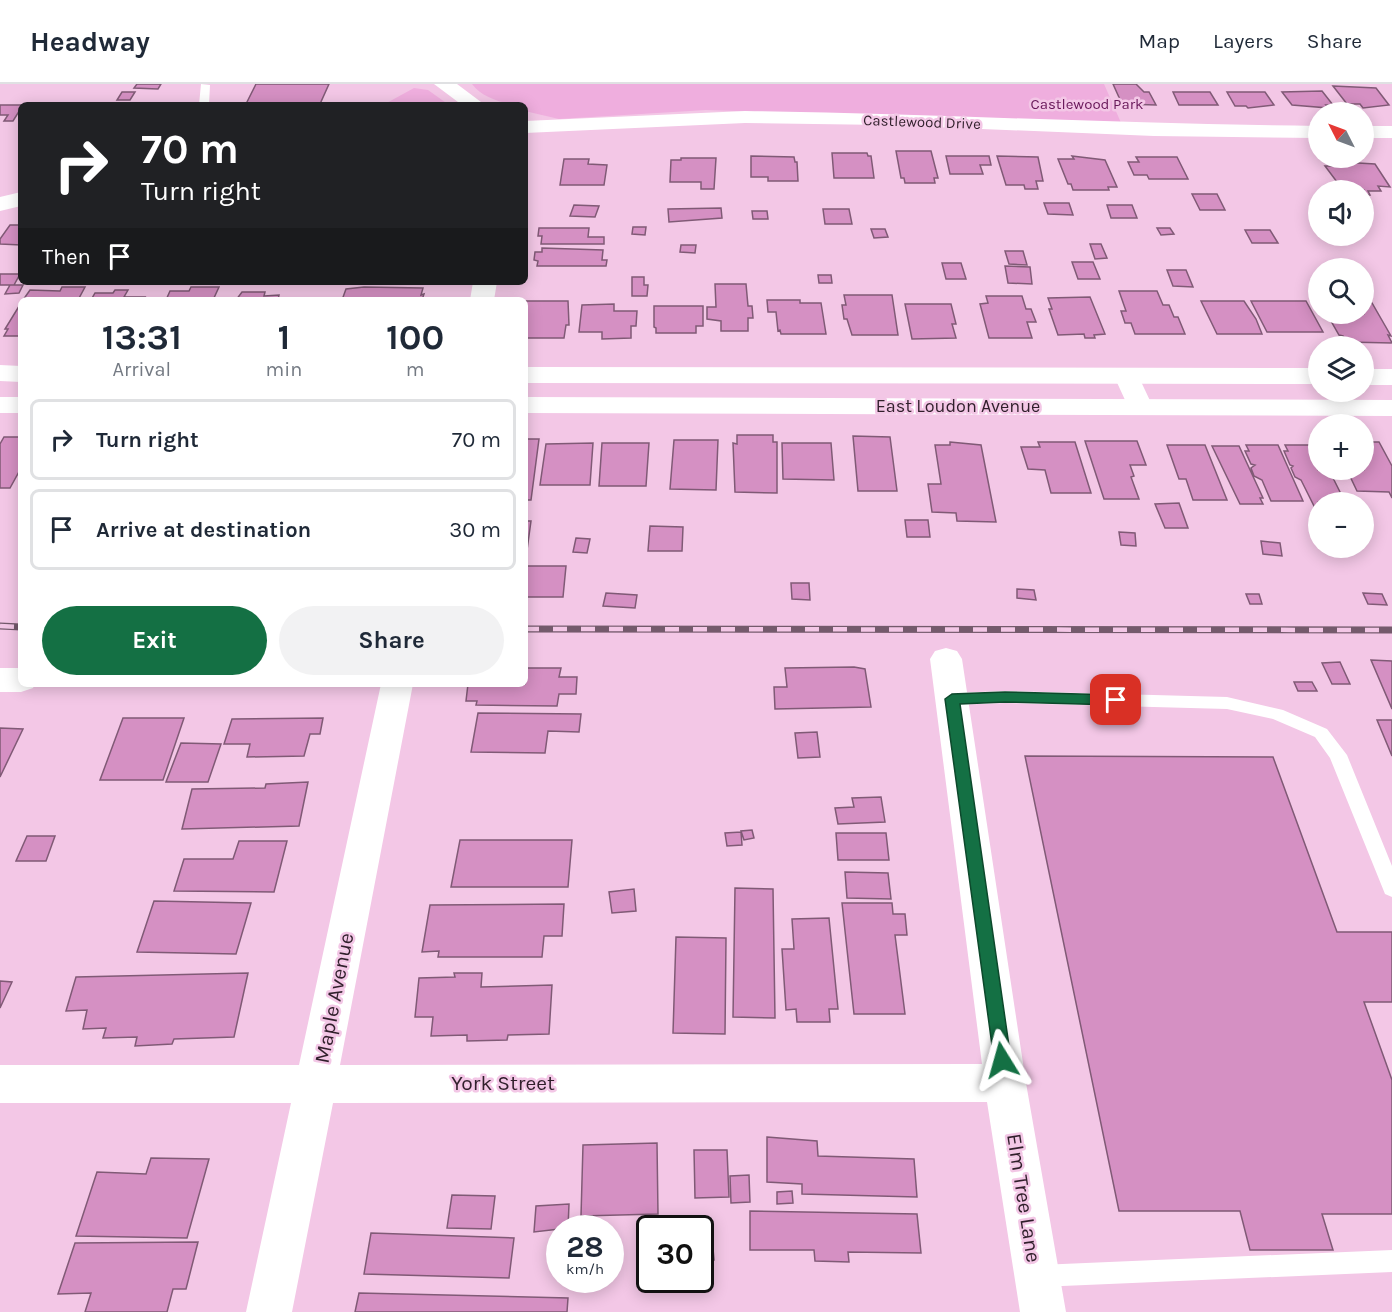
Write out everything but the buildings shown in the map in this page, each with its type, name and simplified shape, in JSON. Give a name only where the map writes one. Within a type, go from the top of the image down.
[{"type":"street","points":[[444,84],[471,102]]},
{"type":"street","name":"Castlewood Drive","points":[[528,127],[745,117],[885,119],[1154,130],[1308,132]]},
{"type":"street","points":[[1374,132],[1392,132]]},
{"type":"street","points":[[0,204],[18,200]]},
{"type":"street","points":[[0,374],[18,374]]},
{"type":"street","name":"East Loudon Avenue","points":[[528,375],[1308,376]]},
{"type":"street","points":[[1127,376],[1140,407]]},
{"type":"street","points":[[1374,377],[1392,377]]},
{"type":"street","points":[[0,405],[18,405]]},
{"type":"street","name":"East Loudon Avenue","points":[[528,405],[1392,408]]},
{"type":"street","name":"Elm Tree Lane","points":[[946,658],[1005,1083],[1040,1294]]},
{"type":"street","points":[[0,681],[18,680]]},
{"type":"street","name":"Maple Avenue","points":[[269,1312],[396,687]]},
{"type":"street","name":"York Street","points":[[0,1084],[1005,1083]]},
{"type":"lane","points":[[204,102],[205,85]]},
{"type":"lane","points":[[952,699],[1005,697],[1227,703],[1277,714],[1321,733],[1338,755],[1392,889]]},
{"type":"lane","points":[[1040,1294],[1392,1261]]},
{"type":"green space","name":"Castlewood Park","points":[[472,84],[1104,84],[1122,125],[706,110],[559,119],[528,112],[528,102],[504,102],[482,94]]},
{"type":"green space","points":[[414,88],[428,90],[445,102],[388,102]]},
{"type":"railway","points":[[0,626],[18,627]]},
{"type":"railway","points":[[528,629],[1392,630]]},
{"type":"route","points":[[1002,1060],[952,699],[1005,697],[1116,700]]}]
